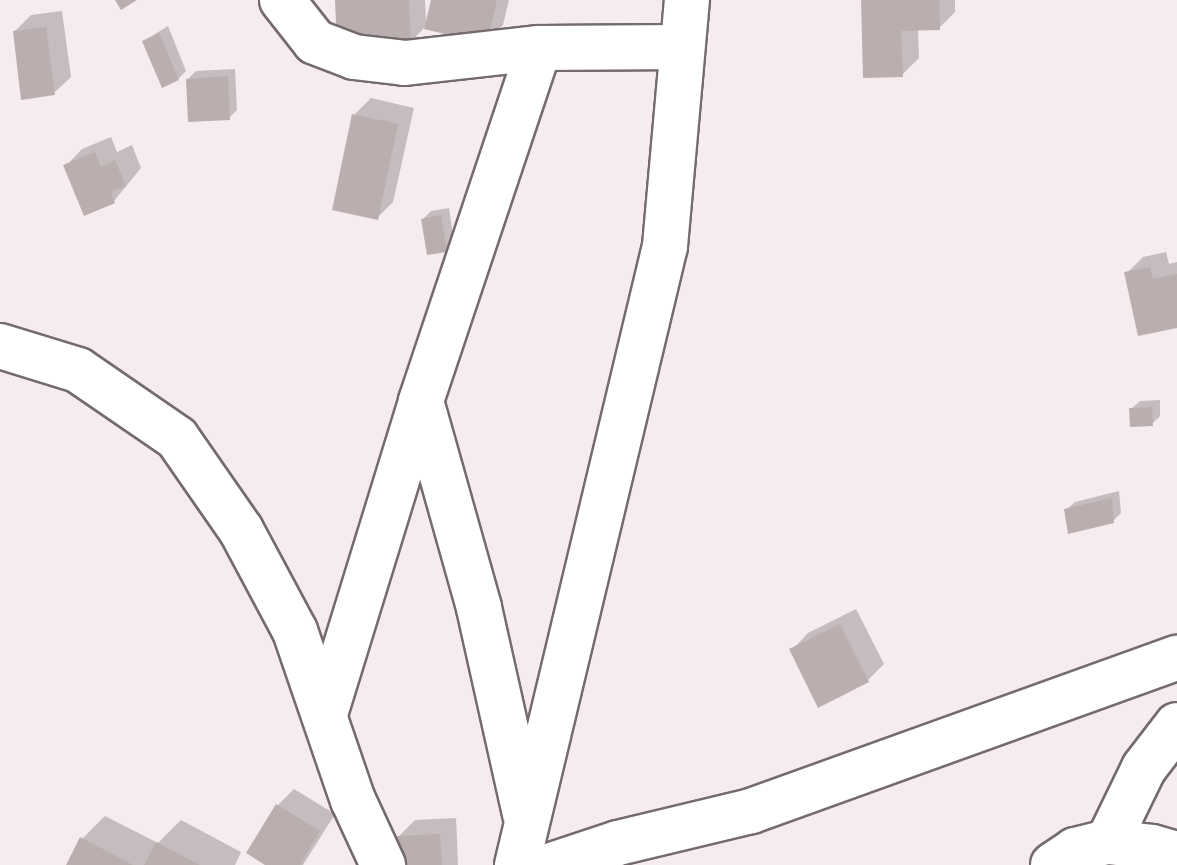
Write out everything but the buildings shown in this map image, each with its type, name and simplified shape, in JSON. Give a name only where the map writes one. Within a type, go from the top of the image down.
[{"type":"street","points":[[282,0],[315,42],[354,57],[405,63],[539,48],[682,47]]},
{"type":"street","points":[[522,844],[665,246],[687,0]]},
{"type":"street","points":[[325,714],[421,401],[539,48]]},
{"type":"street","points":[[0,346],[78,370],[177,438],[241,530],[295,631],[353,800],[383,865]]},
{"type":"street","points":[[421,401],[479,608],[522,844]]},
{"type":"street","points":[[552,865],[618,843],[751,811],[1177,658]]},
{"type":"street","points":[[1108,842],[1144,768],[1177,725]]},
{"type":"street","points":[[1053,865],[1075,850],[1108,842],[1152,847],[1177,854]]}]
